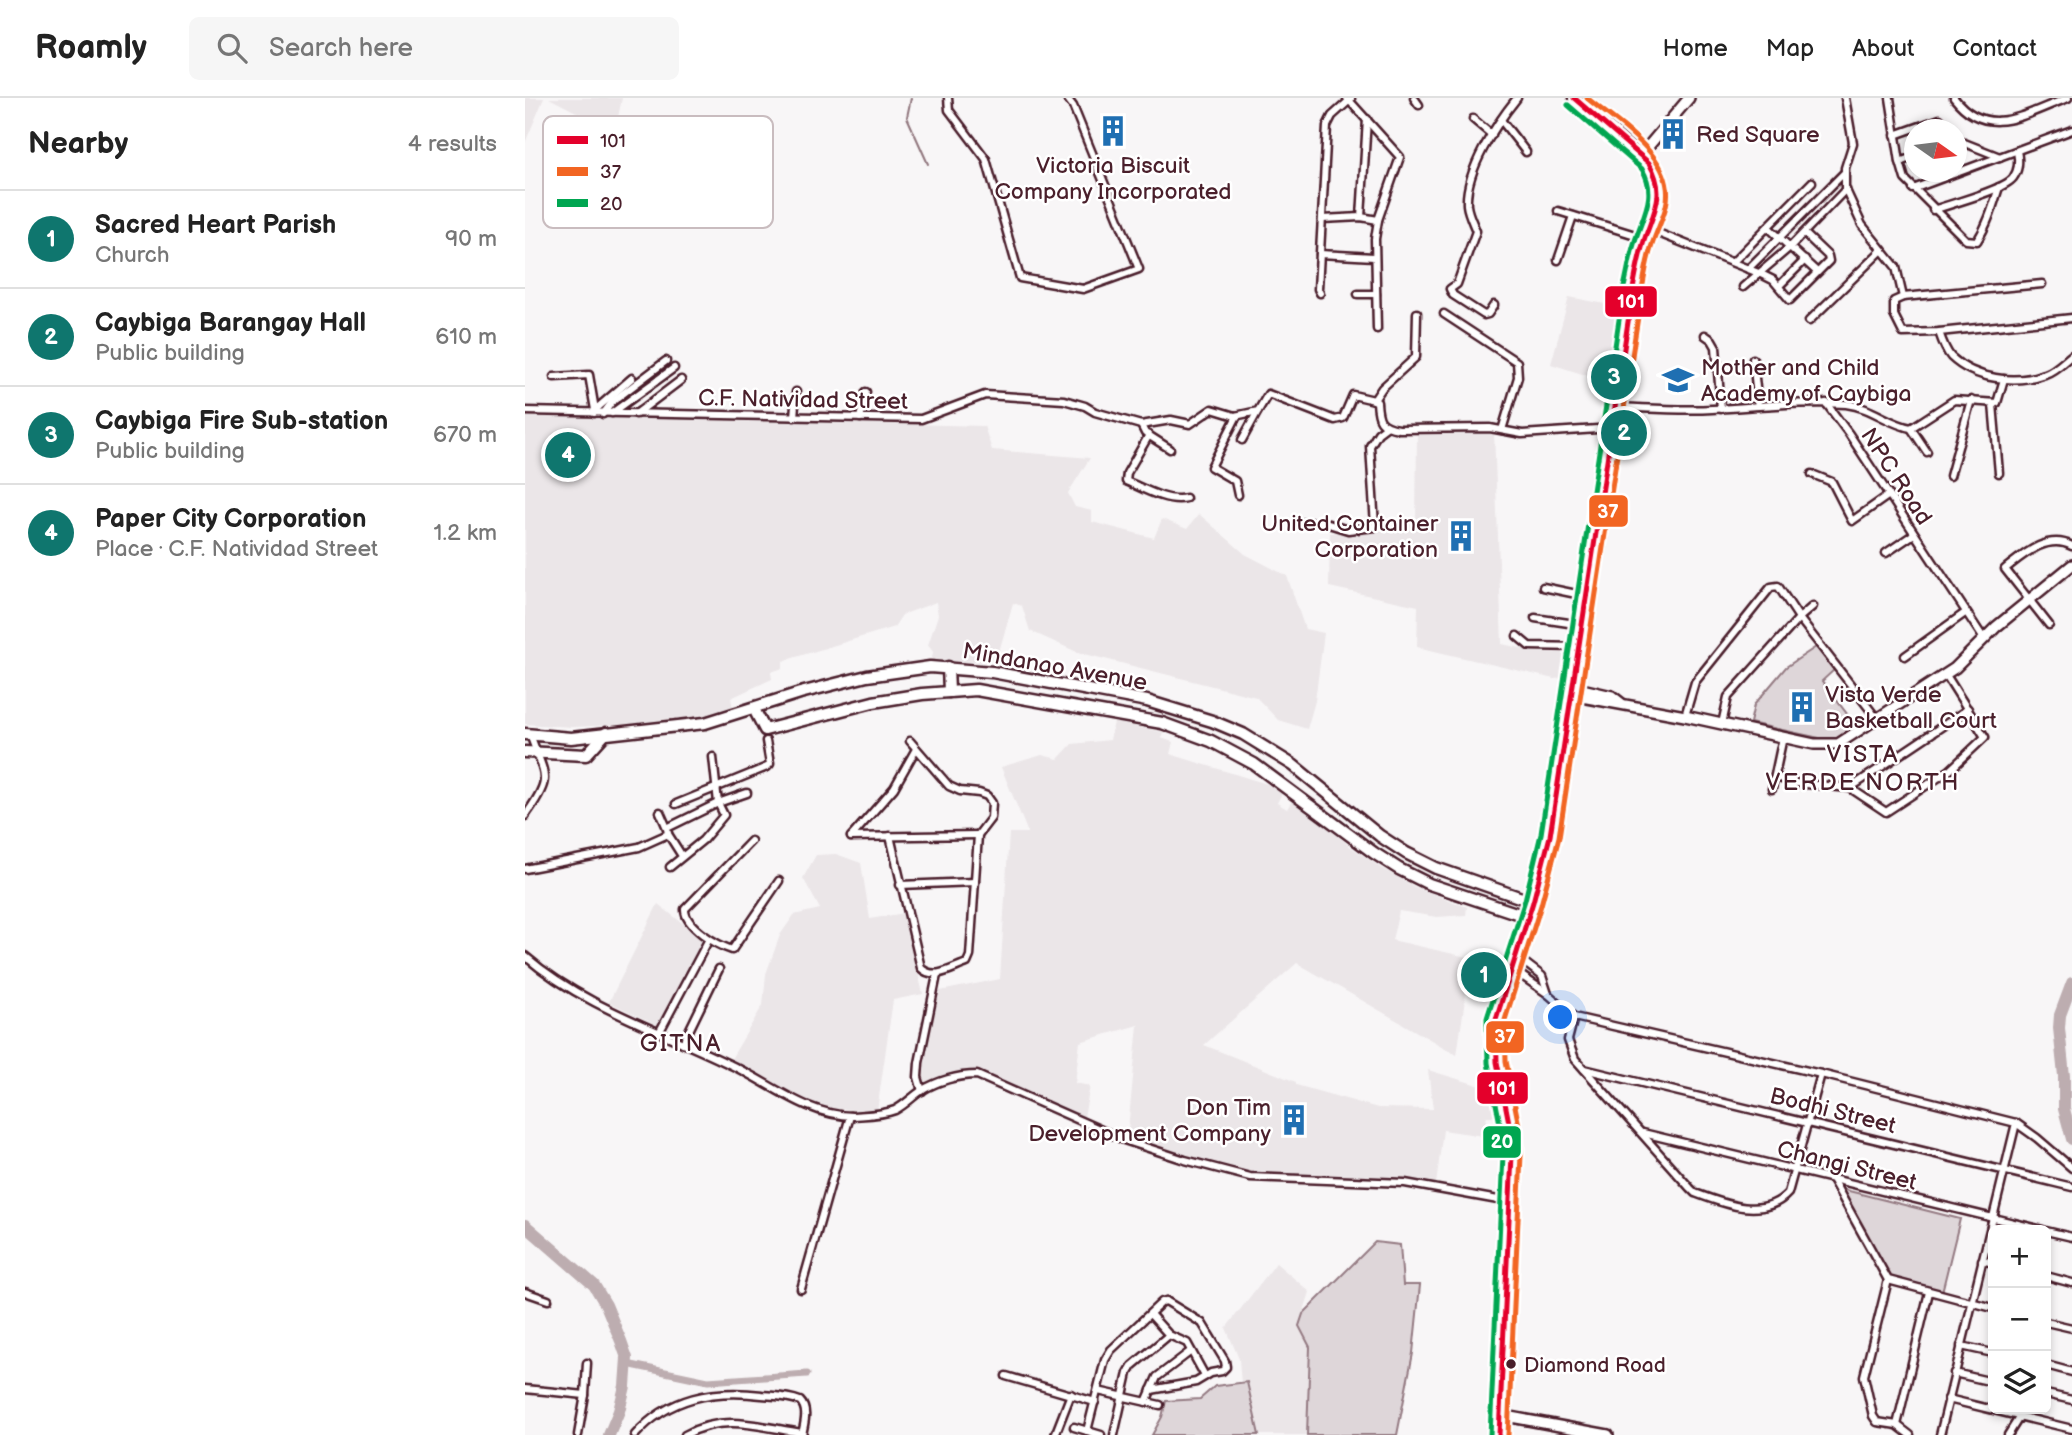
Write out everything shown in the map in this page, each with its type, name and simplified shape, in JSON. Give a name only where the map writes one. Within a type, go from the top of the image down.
[{"type":"main road","points":[[1499,1435],[1511,1133],[1497,1062],[1495,1032],[1499,1007],[1533,902],[1557,796],[1633,289],[1647,233],[1658,204],[1659,187],[1655,173],[1641,155],[1574,98]]},
{"type":"main road","points":[[949,667],[949,692]]},
{"type":"main road","name":"Mindanao Avenue","points":[[528,734],[571,738],[705,723],[844,681],[897,671],[949,667],[1006,674],[1170,707],[1243,734],[1293,765],[1406,853],[1446,872],[1533,902]]},
{"type":"main road","name":"Mindanao Avenue","points":[[765,736],[873,702],[949,692],[989,691],[1171,726],[1211,741],[1246,759],[1399,869],[1429,884],[1528,917]]},
{"type":"main road","points":[[754,709],[765,736]]},
{"type":"main road","points":[[525,752],[586,755],[607,733]]},
{"type":"main road","points":[[1316,808],[1328,794]]},
{"type":"main road","points":[[1517,914],[1523,898]]},
{"type":"street","points":[[948,98],[949,110],[986,159],[1020,278],[1083,289],[1139,269],[1073,106],[1067,98]]},
{"type":"street","points":[[1414,98],[1419,105]]},
{"type":"street","points":[[1494,305],[1488,314],[1483,315],[1453,295],[1450,289],[1457,284],[1476,231],[1467,208],[1467,192],[1473,174],[1492,135],[1517,98]]},
{"type":"street","points":[[1641,155],[1689,98]]},
{"type":"street","points":[[1845,98],[1853,143],[1844,173],[1846,190],[1863,225],[1896,267],[1903,297]]},
{"type":"street","points":[[1890,98],[1899,162],[1905,179],[1933,210],[1966,240],[1977,242],[1989,220],[1999,187]]},
{"type":"street","points":[[1954,98],[1972,116],[1991,122],[2010,119],[2068,98]]},
{"type":"street","points":[[1320,293],[1318,289],[1327,126],[1332,116],[1349,99],[1400,157],[1378,220],[1374,257],[1377,329]]},
{"type":"street","points":[[1361,217],[1367,119]]},
{"type":"street","points":[[1473,119],[1492,135]]},
{"type":"street","points":[[1501,120],[1526,152]]},
{"type":"street","points":[[1913,189],[2072,130]]},
{"type":"street","points":[[1895,135],[1904,132]]},
{"type":"street","points":[[1967,145],[2001,157]]},
{"type":"street","points":[[1933,210],[1999,187],[2015,176],[2017,151]]},
{"type":"street","points":[[1899,162],[1904,160]]},
{"type":"street","points":[[1748,269],[1844,173]]},
{"type":"street","points":[[1733,262],[1812,182]]},
{"type":"street","points":[[1744,287],[1790,247],[1846,190]]},
{"type":"street","points":[[1558,211],[1647,233],[1733,262],[1761,274],[1779,286],[1791,300],[1829,261],[1804,233]]},
{"type":"street","points":[[1558,260],[1573,216]]},
{"type":"street","points":[[1322,219],[1361,217],[1378,220]]},
{"type":"street","points":[[1768,227],[1817,272]]},
{"type":"street","points":[[1809,321],[1882,250]]},
{"type":"street","points":[[1320,254],[1374,257]]},
{"type":"street","points":[[1779,286],[1805,260]]},
{"type":"street","points":[[2042,285],[2022,284],[1903,297],[1894,301],[1896,321],[1903,333],[1939,332],[2072,318]]},
{"type":"street","points":[[1358,294],[1376,294]]},
{"type":"street","points":[[1374,400],[1393,376],[1416,357],[1417,313]]},
{"type":"street","points":[[1444,314],[1517,362],[1518,377],[1502,430]]},
{"type":"street","points":[[1939,332],[1946,350],[1969,370],[2004,379],[2027,379],[2047,374],[2072,355]]},
{"type":"street","points":[[1705,335],[1716,347],[1721,409]]},
{"type":"street","points":[[1753,359],[1758,406]]},
{"type":"street","points":[[607,414],[612,402],[666,361]]},
{"type":"street","points":[[607,414],[674,368]]},
{"type":"street","points":[[554,377],[589,374],[594,412]]},
{"type":"street","points":[[594,412],[632,377]]},
{"type":"street","points":[[1911,428],[1950,401],[1997,403],[2004,379]]},
{"type":"street","points":[[636,414],[681,380]]},
{"type":"street","points":[[794,417],[796,391]]},
{"type":"street","points":[[860,418],[866,393]]},
{"type":"street","points":[[1242,440],[1270,394],[1337,420],[1343,418],[1353,395],[1374,400],[1377,402],[1379,419],[1386,426],[1431,430],[1502,430],[1522,434],[1612,428]]},
{"type":"street","name":"C.F. Natividad Street","points":[[525,411],[921,419],[985,395],[1064,400],[1141,425],[1171,420],[1191,424],[1212,409],[1237,416],[1258,411]]},
{"type":"street","points":[[1950,476],[1972,400]]},
{"type":"street","points":[[1615,407],[1721,409],[1826,403],[1863,407],[1911,428],[1927,452]]},
{"type":"street","name":"NPC Road","points":[[1826,403],[1984,639]]},
{"type":"street","points":[[1993,404],[1999,472]]},
{"type":"street","points":[[1237,416],[1211,467],[1235,481],[1238,495]]},
{"type":"street","points":[[1141,425],[1149,435],[1170,449]]},
{"type":"street","points":[[1302,523],[1322,522],[1348,530],[1375,527],[1370,446],[1386,426]]},
{"type":"street","points":[[1149,435],[1127,473],[1126,481],[1169,498],[1186,498]]},
{"type":"street","points":[[1812,474],[1832,482],[1852,521],[1889,495]]},
{"type":"street","points":[[1887,553],[1915,534]]},
{"type":"street","points":[[2049,625],[2005,569],[2035,547],[2057,542],[2072,546]]},
{"type":"street","points":[[1572,691],[1610,704],[1621,703],[1814,744],[1833,744],[1847,740],[1946,675],[1984,639],[2072,565]]},
{"type":"street","points":[[1543,586],[1586,596]]},
{"type":"street","points":[[1685,716],[1695,682],[1771,587],[1778,586],[1799,618],[1878,720]]},
{"type":"street","points":[[1722,723],[1728,698],[1799,618],[1813,606]]},
{"type":"street","points":[[1905,656],[1965,613]]},
{"type":"street","points":[[1535,618],[1582,625]]},
{"type":"street","points":[[1517,636],[1529,646],[1579,647]]},
{"type":"street","points":[[1775,777],[1795,783],[1850,788],[1886,812],[1950,770],[1985,737],[1946,675]]},
{"type":"street","points":[[1850,788],[1968,709]]},
{"type":"street","points":[[525,816],[544,788],[544,773],[528,734]]},
{"type":"street","points":[[676,804],[767,767],[770,764],[765,736]]},
{"type":"street","points":[[1772,789],[1783,737]]},
{"type":"street","points":[[890,836],[919,963],[925,972],[937,975],[967,962],[970,956],[978,835],[993,811],[987,796],[955,789],[910,741]]},
{"type":"street","points":[[916,749],[894,788],[851,837],[978,835]]},
{"type":"street","points":[[670,867],[703,840],[724,815],[719,803],[713,757]]},
{"type":"street","points":[[525,869],[639,847],[719,803],[747,793]]},
{"type":"street","points":[[660,812],[667,831],[682,856]]},
{"type":"street","points":[[751,841],[685,909],[688,921],[709,939],[733,950],[779,881]]},
{"type":"street","points":[[900,885],[975,882]]},
{"type":"street","points":[[660,1031],[709,939]]},
{"type":"street","points":[[525,956],[551,978],[580,995],[752,1075],[816,1109],[850,1116],[882,1114],[902,1106],[922,1091],[949,1079],[977,1076],[1124,1140],[1185,1160],[1251,1177],[1405,1183],[1509,1202]]},
{"type":"street","points":[[1516,956],[1542,976],[1548,994]]},
{"type":"street","points":[[683,1043],[719,969]]},
{"type":"street","points":[[1512,969],[1548,994],[1574,1017],[1821,1074],[2016,1123],[2072,1168]]},
{"type":"street","points":[[922,1091],[918,1077],[919,1063],[937,975]]},
{"type":"street","points":[[1574,1017],[1569,1032],[1569,1046],[1575,1059],[1695,1193],[1748,1209],[1760,1208],[1783,1199],[1788,1193],[1821,1074]]},
{"type":"street","name":"Bodhi Street","points":[[1584,1069],[1808,1121],[2072,1187]]},
{"type":"street","points":[[801,1289],[850,1116]]},
{"type":"street","points":[[1940,1435],[2016,1123]]},
{"type":"street","name":"Changi Street","points":[[1643,1133],[2020,1225]]},
{"type":"street","points":[[1832,1179],[1888,1280],[1864,1376],[1873,1416],[1877,1422],[1897,1425],[1910,1435]]},
{"type":"street","name":"Changi Street","points":[[2051,1232],[2072,1237]]},
{"type":"street","points":[[1982,1260],[1988,1262]]},
{"type":"street","points":[[2051,1277],[2072,1283]]},
{"type":"street","points":[[1888,1280],[1988,1307]]},
{"type":"street","points":[[525,1292],[548,1300]]},
{"type":"street","points":[[1166,1301],[1167,1292]]},
{"type":"street","points":[[1897,1425],[1929,1292]]},
{"type":"street","points":[[1087,1430],[1105,1360],[1111,1350],[1166,1301]]},
{"type":"street","points":[[1151,1390],[1196,1382],[1226,1367],[1202,1323],[1166,1301]]},
{"type":"street","points":[[1150,1314],[1169,1335],[1187,1343],[1205,1376]]},
{"type":"street","points":[[2051,1323],[2072,1328]]},
{"type":"street","points":[[1114,1435],[1132,1366],[1169,1335]]},
{"type":"street","points":[[1961,1346],[1988,1352]]},
{"type":"street","points":[[1146,1402],[1157,1377],[1191,1351]]},
{"type":"street","points":[[578,1435],[587,1363]]},
{"type":"street","points":[[2051,1366],[2072,1371]]},
{"type":"street","points":[[1954,1373],[1988,1381]]},
{"type":"street","points":[[1006,1376],[1095,1402]]},
{"type":"street","points":[[525,1389],[585,1395]]},
{"type":"street","points":[[1098,1391],[1160,1405]]},
{"type":"street","points":[[635,1435],[670,1406],[710,1393],[726,1392],[800,1401],[806,1412],[802,1434],[735,1422],[716,1423],[685,1435]]},
{"type":"street","points":[[1055,1435],[1071,1394]]},
{"type":"street","points":[[2051,1395],[2072,1400]]},
{"type":"street","points":[[1948,1399],[2072,1429]]},
{"type":"street","points":[[1500,1415],[1608,1435]]},
{"type":"street","points":[[2008,1435],[2020,1416]]},
{"type":"street","points":[[1074,1427],[1101,1435]]},
{"type":"shaded area","points":[[525,98],[544,98],[525,143]]},
{"type":"shaded area","points":[[549,98],[622,98],[618,116],[584,116]]},
{"type":"shaded area","points":[[1569,297],[1626,308],[1615,369],[1604,367],[1601,380],[1551,364]]},
{"type":"shaded area","points":[[525,414],[984,426],[992,450],[1090,458],[1068,493],[1075,507],[1092,511],[1092,522],[1154,538],[1162,519],[1187,529],[1199,514],[1245,554],[1287,576],[1305,629],[1324,633],[1315,701],[1307,729],[1278,720],[1256,697],[1077,652],[1030,631],[1022,606],[1013,603],[996,662],[931,663],[933,652],[928,645],[938,615],[936,602],[902,615],[894,627],[783,661],[783,668],[771,672],[772,679],[731,698],[733,708],[703,718],[572,727],[525,724]]},
{"type":"shaded area","points":[[1417,432],[1494,432],[1502,644],[1530,650],[1575,651],[1569,677],[1554,679],[1417,647],[1418,606],[1329,587],[1330,533],[1416,523]]},
{"type":"shaded area","points":[[1816,647],[1834,670],[1822,681],[1857,727],[1838,738],[1824,739],[1750,723],[1754,705],[1786,667]]},
{"type":"shaded area","points":[[1114,722],[1163,732],[1161,738],[1173,742],[1170,754],[1280,788],[1283,791],[1277,803],[1287,809],[1293,799],[1381,868],[1415,887],[1467,907],[1466,915],[1437,917],[1399,911],[1392,940],[1471,958],[1457,1055],[1297,963],[1204,1045],[1296,1082],[1296,1085],[1378,1108],[1433,1109],[1428,1070],[1494,1090],[1499,1117],[1487,1116],[1483,1136],[1443,1130],[1436,1185],[1253,1176],[1127,1140],[1138,1025],[1080,1042],[1075,1083],[1090,1086],[1084,1117],[983,1074],[950,1076],[924,1084],[921,1069],[940,991],[1000,979],[1009,833],[1028,833],[1001,767],[1042,755],[1058,759],[1072,744],[1110,740]]},
{"type":"shaded area","points":[[836,854],[861,863],[870,919],[904,913],[923,994],[893,1000],[877,1111],[831,1109],[801,1099],[731,1059],[763,1005],[766,974],[780,935],[794,915],[820,909],[803,878],[816,855]]},
{"type":"shaded area","points":[[658,904],[704,940],[661,1027],[609,1002]]},
{"type":"shaded area","points":[[1841,1189],[1960,1219],[1942,1292],[1892,1280]]},
{"type":"shaded area","points":[[1375,1242],[1400,1245],[1403,1285],[1420,1285],[1413,1353],[1397,1435],[1307,1435],[1310,1347],[1299,1326],[1303,1314]]},
{"type":"shaded area","points":[[1276,1263],[1310,1292],[1299,1326],[1310,1347],[1307,1435],[1259,1435],[1248,1382],[1241,1384],[1239,1359],[1226,1328]]},
{"type":"shaded area","points":[[1247,1382],[1259,1435],[1152,1435],[1162,1417],[1166,1401],[1200,1399],[1215,1386]]},
{"type":"waterway","points":[[911,98],[907,117],[928,164]]},
{"type":"waterway","points":[[2072,983],[2060,1015],[2059,1028],[2064,1109],[2072,1139]]},
{"type":"waterway","points":[[525,1225],[594,1285],[606,1305],[621,1341],[627,1358],[625,1386],[609,1435]]},
{"type":"waterway","points":[[627,1364],[708,1381],[807,1374]]},
{"type":"transit line","name":"101","points":[[1499,1435],[1512,1155],[1511,1133],[1497,1062],[1496,1019],[1533,902],[1550,836],[1633,289],[1658,193],[1649,163],[1574,98]]},
{"type":"transit line","name":"37","points":[[1508,1435],[1521,1155],[1520,1131],[1506,1061],[1505,1020],[1559,837],[1642,290],[1649,254],[1666,206],[1667,189],[1655,158],[1643,144],[1587,98]]},
{"type":"transit line","name":"20","points":[[1490,1435],[1503,1155],[1502,1134],[1488,1063],[1487,1018],[1525,900],[1541,834],[1624,287],[1649,195],[1642,169],[1568,105]]},
{"type":"place","name":"Victoria Biscuit Company Incorporated","points":[[1113,131]]},
{"type":"place","name":"Red Square","points":[[1673,134]]},
{"type":"place","name":"Caybiga Fire Sub-station","points":[[1614,377]]},
{"type":"place","name":"Mother and Child Academy of Caybiga","points":[[1678,380]]},
{"type":"place","name":"Caybiga Barangay Hall","points":[[1624,433]]},
{"type":"place","name":"Paper City Corporation","points":[[568,455]]},
{"type":"place","name":"United Container Corporation","points":[[1461,536]]},
{"type":"place","name":"Vista Verde Basketball Court","points":[[1802,707]]},
{"type":"place","name":"Sacred Heart Parish","points":[[1484,975]]},
{"type":"place","name":"Don Tim Development Company","points":[[1294,1120]]},
{"type":"place","name":"Diamond Road","points":[[1511,1364]]},
{"type":"district","name":"VISTA VERDE NORTH","points":[[1863,768]]},
{"type":"district","name":"GITNA","points":[[681,1043]]}]
